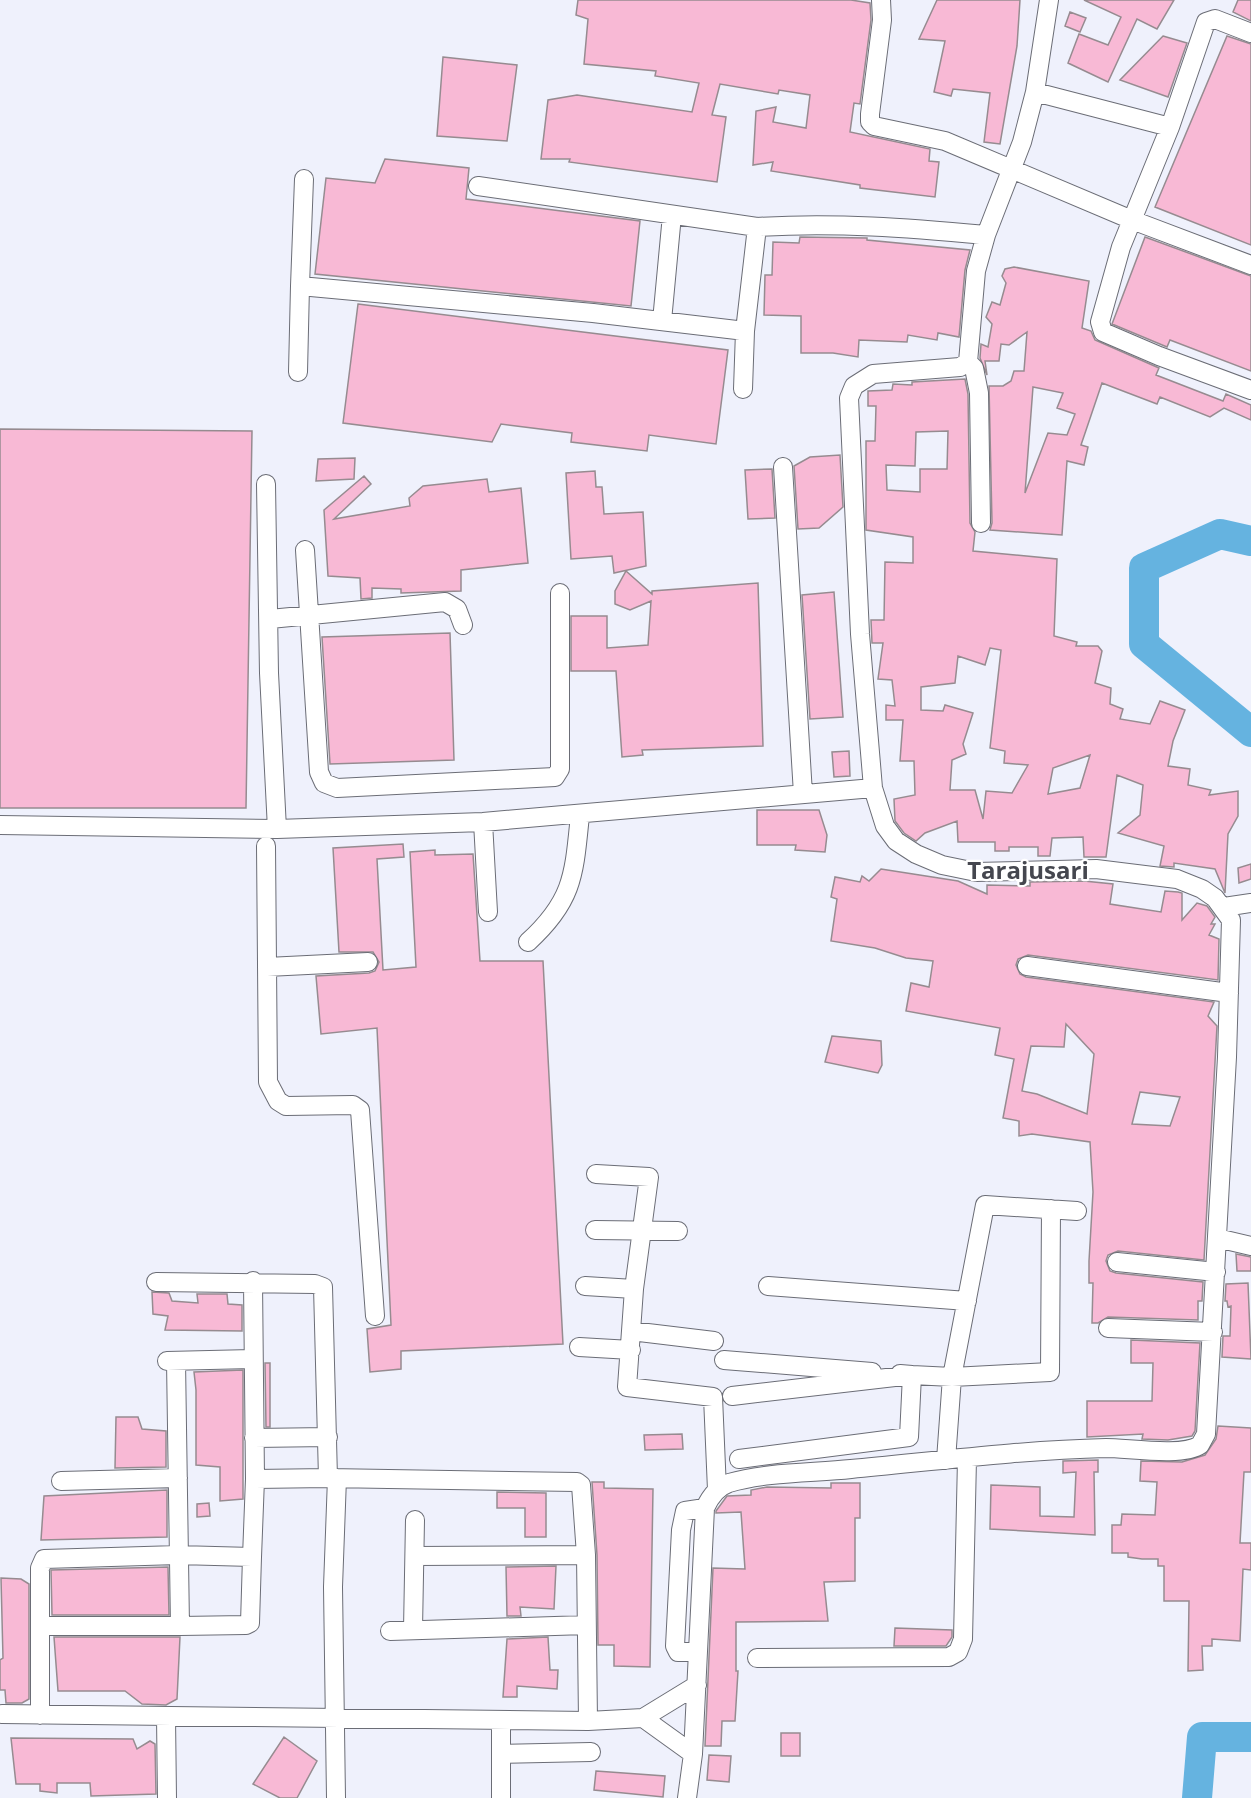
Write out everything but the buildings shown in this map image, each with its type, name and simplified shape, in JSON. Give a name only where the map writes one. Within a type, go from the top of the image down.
[{"type":"street","points":[[881,0],[882,20],[870,122],[874,126],[945,141],[1132,220],[1251,265]]},
{"type":"street","points":[[968,362],[976,271],[986,235],[1014,169],[1035,92],[1049,0]]},
{"type":"street","points":[[1251,33],[1215,18],[1206,22],[1170,128],[1132,220],[1100,322],[1103,332],[1159,356],[1251,390]]},
{"type":"street","points":[[1035,92],[1170,128]]},
{"type":"street","points":[[298,372],[304,178]]},
{"type":"street","points":[[478,186],[757,227],[819,223],[986,235]]},
{"type":"street","points":[[662,321],[672,215]]},
{"type":"street","points":[[743,389],[745,331],[757,227]]},
{"type":"street","points":[[300,286],[745,331]]},
{"type":"street","points":[[968,362],[974,368],[979,393],[981,523]]},
{"type":"street","points":[[687,1798],[693,1754],[705,1508],[710,1497],[717,1490],[728,1483],[780,1476],[946,1460],[1106,1448],[1195,1449],[1206,1434],[1216,1272],[1231,920],[1224,907],[1202,889],[1177,879],[1096,869],[976,872],[942,865],[916,854],[896,841],[885,826],[873,788],[860,634],[849,398],[854,386],[873,374],[960,367],[968,362]]},
{"type":"street","points":[[783,467],[803,794]]},
{"type":"street","points":[[266,484],[270,619],[269,673],[280,832],[267,967],[268,1082],[278,1101],[286,1106],[353,1105],[360,1110],[375,1316]]},
{"type":"street","points":[[305,550],[300,617],[319,772],[324,783],[337,788],[555,777],[560,769],[560,593]]},
{"type":"street","points":[[270,619],[445,602],[457,609],[463,625]]},
{"type":"street","points":[[0,825],[280,832],[580,815],[873,788]]},
{"type":"street","points":[[528,942],[546,926],[566,898],[574,872],[580,815]]},
{"type":"street","points":[[483,822],[488,912]]},
{"type":"street","points":[[1224,907],[1251,903]]},
{"type":"street","points":[[267,967],[368,962]]},
{"type":"street","points":[[1027,966],[1229,993]]},
{"type":"street","points":[[596,1174],[649,1177],[634,1289],[627,1387],[713,1397],[717,1490]]},
{"type":"street","points":[[946,1460],[952,1377],[985,1205],[1077,1211]]},
{"type":"street","points":[[724,1360],[952,1377],[1050,1372],[1051,1209]]},
{"type":"street","points":[[594,1230],[678,1231]]},
{"type":"street","points":[[1217,1238],[1251,1246]]},
{"type":"street","points":[[1117,1262],[1216,1272]]},
{"type":"street","points":[[40,1626],[180,1626],[246,1625],[250,1623],[255,1479],[253,1281]]},
{"type":"street","points":[[156,1282],[253,1281],[315,1284],[323,1287],[328,1437],[332,1478],[336,1798]]},
{"type":"street","points":[[585,1286],[634,1289]]},
{"type":"street","points":[[768,1286],[967,1301]]},
{"type":"street","points":[[1108,1328],[1213,1332]]},
{"type":"street","points":[[631,1331],[714,1341]]},
{"type":"street","points":[[579,1347],[631,1350]]},
{"type":"street","points":[[180,1626],[178,1478],[171,1361],[252,1359]]},
{"type":"street","points":[[732,1396],[912,1375]]},
{"type":"street","points":[[739,1459],[909,1437],[912,1375]]},
{"type":"street","points":[[254,1438],[328,1437]]},
{"type":"street","points":[[757,1658],[949,1657],[958,1652],[963,1639],[967,1459]]},
{"type":"street","points":[[61,1481],[178,1478]]},
{"type":"street","points":[[255,1479],[577,1482],[583,1490],[586,1555],[588,1721]]},
{"type":"street","points":[[414,1630],[415,1520]]},
{"type":"street","points":[[40,1715],[40,1564],[47,1557],[178,1555],[252,1557]]},
{"type":"street","points":[[415,1556],[586,1555]]},
{"type":"street","points":[[390,1631],[586,1625]]},
{"type":"street","points":[[2,1714],[588,1721],[643,1718],[697,1684]]},
{"type":"street","points":[[166,1717],[167,1798]]},
{"type":"street","points":[[643,1718],[693,1754]]},
{"type":"street","points":[[501,1720],[501,1798]]},
{"type":"street","points":[[501,1754],[591,1752]]},
{"type":"waterway","points":[[1251,541],[1220,534],[1144,568],[1144,644],[1251,732]]},
{"type":"waterway","points":[[1197,1798],[1202,1737],[1251,1737]]},
{"type":"district","name":"Tarajusari","points":[[1028,871]]}]
